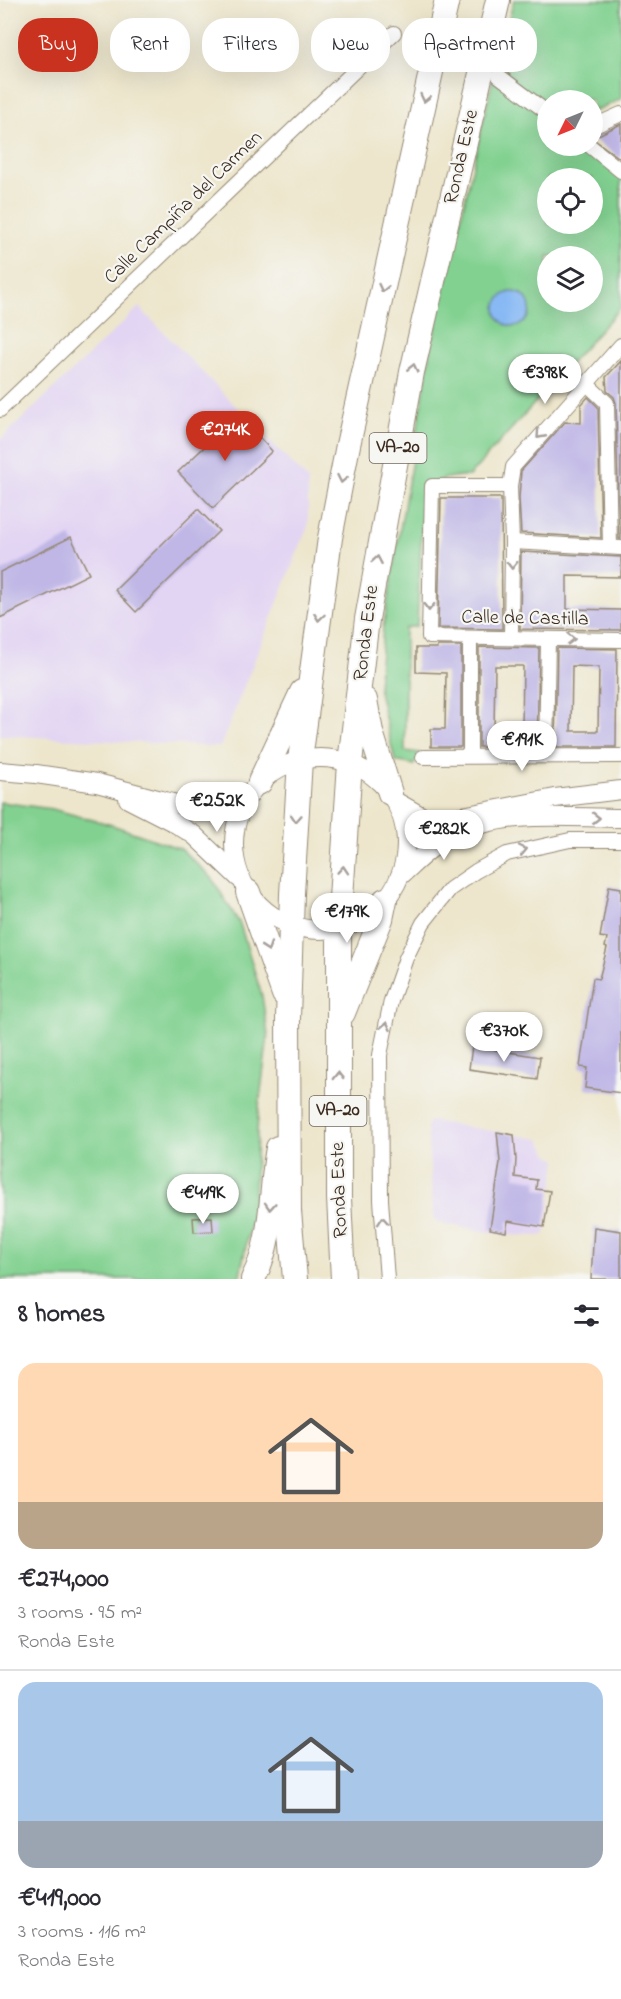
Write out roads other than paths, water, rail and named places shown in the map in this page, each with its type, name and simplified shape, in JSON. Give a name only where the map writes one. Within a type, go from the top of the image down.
[{"type":"highway","name":"VA-20","points":[[295,1279],[289,1211],[288,1003],[300,760],[330,538],[348,445],[447,0]]},
{"type":"highway","name":"Ronda Este","points":[[343,1279],[339,1198],[339,928],[350,763],[369,608],[412,372],[498,0]]},
{"type":"highway","points":[[255,786],[311,670]]},
{"type":"highway","points":[[361,681],[371,732],[392,797]]},
{"type":"highway","points":[[245,886],[288,1003]]},
{"type":"highway","points":[[339,1023],[381,919],[386,900]]},
{"type":"highway","points":[[253,1279],[260,1265],[268,1236],[272,1178],[289,1086]]},
{"type":"main road","points":[[0,771],[97,783],[195,809],[227,804],[281,767],[300,760],[323,758],[350,763],[367,772],[392,797],[425,818],[447,819],[555,798],[621,790]]},
{"type":"main road","points":[[97,783],[194,835],[269,913],[291,925],[315,930],[339,928],[364,918],[386,900],[400,876],[405,859],[406,842],[404,825],[392,797]]},
{"type":"main road","points":[[245,886],[235,858],[236,821],[242,805],[255,786]]},
{"type":"main road","points":[[400,876],[436,844],[476,825],[516,818],[621,818]]},
{"type":"street","name":"Calle Campiña del Carmen","points":[[0,410],[394,33]]},
{"type":"street","points":[[499,76],[537,105]]},
{"type":"street","points":[[603,122],[621,114]]},
{"type":"street","points":[[602,156],[621,171]]},
{"type":"street","points":[[511,638],[510,486],[513,467],[621,345]]},
{"type":"street","points":[[586,383],[607,402],[621,403]]},
{"type":"street","points":[[512,542],[615,547],[607,402]]},
{"type":"street","name":"Calle de Castilla","points":[[510,486],[432,486],[429,637],[621,639]]},
{"type":"street","points":[[470,638],[470,756]]},
{"type":"street","points":[[546,756],[548,639]]},
{"type":"street","points":[[423,757],[621,756]]},
{"type":"street","points":[[387,1279],[381,1200],[380,1055],[391,1001],[406,958],[423,923],[450,889],[507,854],[570,840],[621,840]]},
{"type":"water","points":[[513,292],[525,297],[530,309],[525,321],[513,326],[501,321],[496,309],[501,297]]}]
